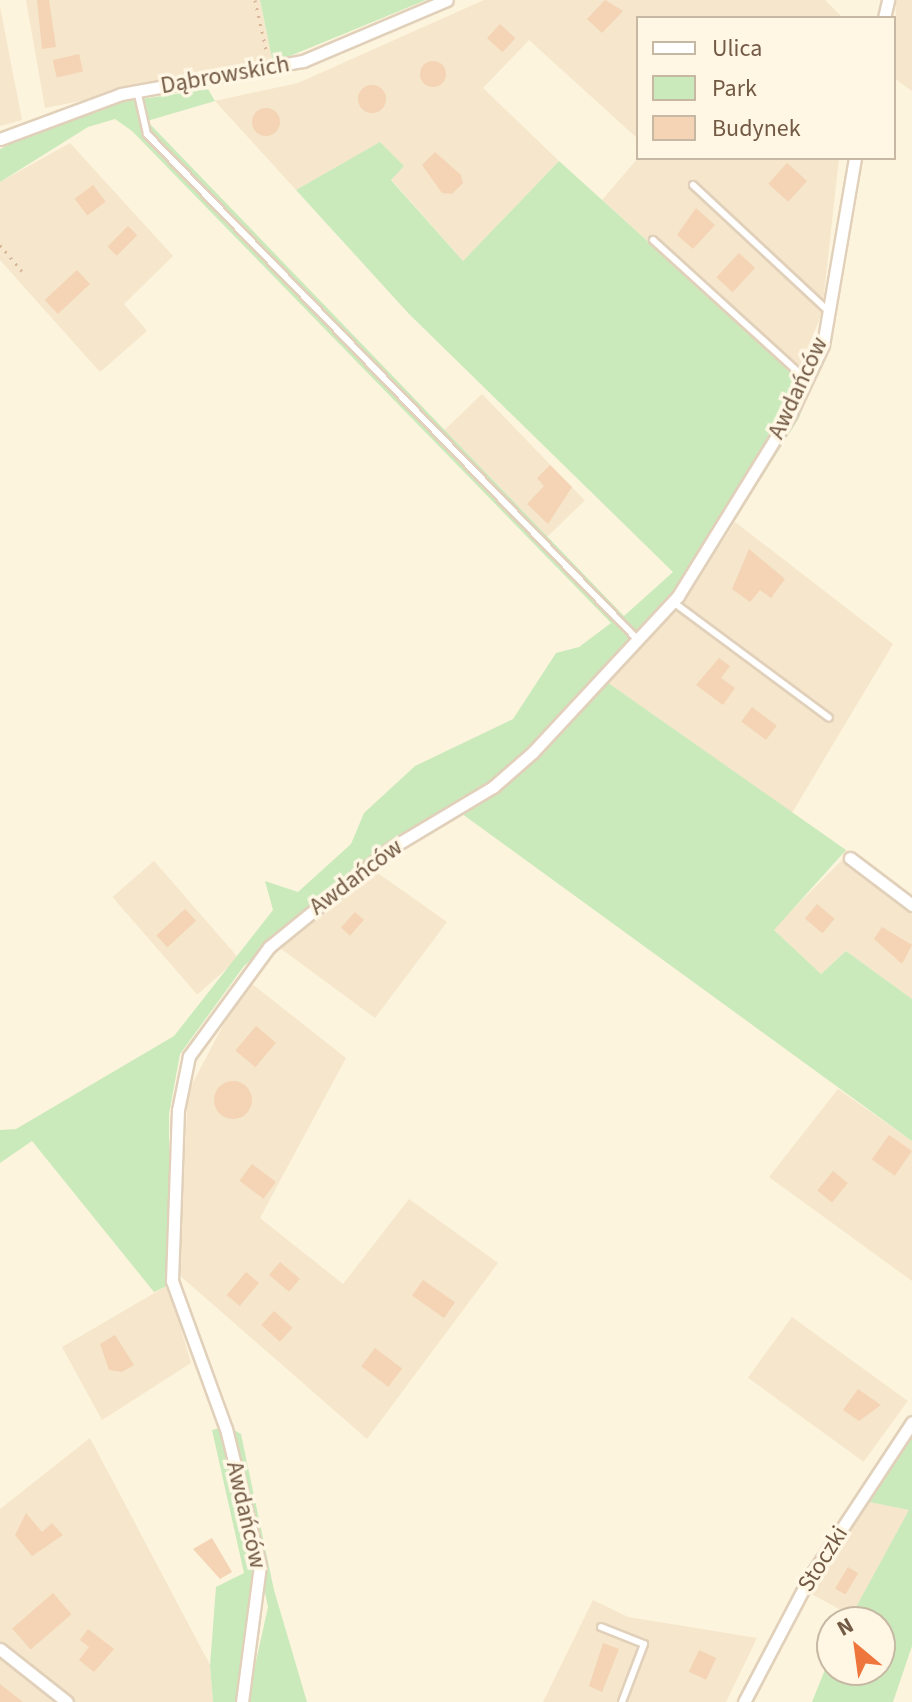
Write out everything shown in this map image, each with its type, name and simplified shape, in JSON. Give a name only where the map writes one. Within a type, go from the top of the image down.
[{"type":"street","name":"Dąbrowskich","points":[[0,139],[137,90],[270,69],[447,0]]},
{"type":"street","name":"Awdańców","points":[[242,1702],[260,1566],[226,1429],[172,1281],[178,1110],[189,1056],[269,947],[391,848],[493,787],[673,602],[807,380],[828,312],[855,160]]},
{"type":"street","points":[[850,858],[912,905]]},
{"type":"street","name":"Stoczki","points":[[744,1702],[808,1580],[912,1422]]},
{"type":"street","points":[[0,1649],[67,1702]]},
{"type":"lane","points":[[137,90],[147,134],[637,639]]},
{"type":"lane","points":[[693,185],[828,312]]},
{"type":"lane","points":[[653,240],[807,380]]},
{"type":"lane","points":[[673,602],[829,718]]},
{"type":"lane","points":[[601,1627],[644,1644],[622,1702]]},
{"type":"path","points":[[255,0],[270,69]]},
{"type":"path","points":[[0,245],[22,271]]},
{"type":"shaded area","points":[[26,0],[260,0],[273,63],[45,108]]},
{"type":"shaded area","points":[[484,0],[825,0],[841,16],[636,16],[636,137],[529,40],[483,88],[559,161],[463,261],[391,179],[381,142],[296,190],[215,101],[298,83]]},
{"type":"shaded area","points":[[896,0],[912,0],[912,91],[896,79]]},
{"type":"shaded area","points":[[0,7],[22,120],[0,126]]},
{"type":"shaded area","points":[[70,143],[173,256],[124,304],[147,331],[100,372],[0,260],[0,182]]},
{"type":"shaded area","points":[[636,160],[839,160],[822,312],[798,376],[602,200]]},
{"type":"shaded area","points":[[482,394],[585,500],[547,537],[445,430]]},
{"type":"shaded area","points":[[735,522],[893,644],[792,813],[604,680],[691,590]]},
{"type":"shaded area","points":[[842,860],[912,915],[912,999],[846,951],[821,974],[773,929]]},
{"type":"shaded area","points":[[154,861],[239,958],[197,994],[112,897]]},
{"type":"shaded area","points":[[372,869],[447,922],[375,1018],[280,948]]},
{"type":"shaded area","points":[[247,980],[346,1058],[260,1218],[343,1284],[409,1199],[498,1263],[367,1439],[178,1274],[188,1092]]},
{"type":"shaded area","points":[[838,1089],[912,1141],[912,1281],[769,1177]]},
{"type":"shaded area","points":[[168,1285],[191,1363],[102,1420],[62,1347]]},
{"type":"shaded area","points":[[792,1317],[908,1401],[864,1462],[748,1378]]},
{"type":"shaded area","points":[[90,1438],[210,1665],[213,1702],[0,1702],[0,1509]]},
{"type":"shaded area","points":[[869,1502],[910,1510],[857,1606],[834,1606],[808,1592]]},
{"type":"shaded area","points":[[593,1600],[628,1617],[757,1638],[726,1702],[543,1702]]},
{"type":"green space","points":[[260,0],[426,0],[273,63]]},
{"type":"green space","points":[[208,89],[215,101],[147,121],[624,616],[673,572],[409,314],[296,190],[380,142],[404,166],[391,180],[463,261],[559,161],[810,388],[799,418],[691,590],[604,680],[846,850],[774,930],[821,974],[846,951],[912,999],[912,1141],[454,808],[374,856],[294,921],[244,966],[180,1054],[169,1114],[169,1285],[154,1292],[32,1141],[0,1163],[0,1130],[16,1129],[174,1036],[273,910],[265,881],[298,892],[351,844],[364,813],[415,766],[513,719],[556,653],[579,647],[611,623],[132,131],[115,119],[88,127],[0,182],[0,149],[56,122],[122,102]]},
{"type":"green space","points":[[220,1428],[255,1564],[237,1702],[213,1702],[210,1665],[216,1587],[244,1573],[212,1430]]},
{"type":"green space","points":[[231,1428],[241,1434],[274,1590],[307,1702],[247,1702],[268,1607]]},
{"type":"green space","points":[[912,1435],[912,1646],[893,1702],[812,1702],[818,1686],[896,1686],[896,1606],[857,1606],[909,1510],[869,1502]]},
{"type":"building","points":[[37,0],[49,0],[56,47],[42,49]]},
{"type":"building","points":[[605,0],[623,11],[602,33],[587,19]]},
{"type":"building","points":[[500,24],[515,38],[502,52],[487,38]]},
{"type":"building","points":[[79,54],[83,72],[57,78],[53,60]]},
{"type":"building","points":[[433,61],[442,65],[446,74],[442,83],[433,87],[424,83],[420,74],[424,65]]},
{"type":"building","points":[[372,85],[382,89],[386,99],[382,109],[372,113],[362,109],[358,99],[362,89]]},
{"type":"building","points":[[266,108],[276,112],[280,122],[276,132],[266,136],[256,132],[252,122],[256,112]]},
{"type":"building","points":[[435,152],[461,175],[463,183],[452,194],[442,193],[422,165]]},
{"type":"building","points":[[787,163],[807,181],[788,202],[768,184]]},
{"type":"building","points":[[93,185],[106,202],[87,216],[75,199]]},
{"type":"building","points":[[696,208],[715,225],[693,249],[677,235]]},
{"type":"building","points":[[128,226],[137,235],[117,256],[107,247]]},
{"type":"building","points":[[739,253],[755,268],[733,292],[716,277]]},
{"type":"building","points":[[77,270],[90,284],[58,314],[45,300]]},
{"type":"building","points":[[550,465],[572,487],[548,524],[527,504],[544,486],[537,478]]},
{"type":"building","points":[[749,549],[785,579],[771,598],[760,590],[750,602],[732,589]]},
{"type":"building","points":[[719,658],[730,666],[721,678],[735,688],[723,705],[696,685]]},
{"type":"building","points":[[752,707],[777,726],[766,740],[741,721]]},
{"type":"building","points":[[817,904],[835,919],[822,933],[805,919]]},
{"type":"building","points":[[185,909],[196,921],[167,947],[156,936]]},
{"type":"building","points":[[355,912],[364,920],[350,936],[341,928]]},
{"type":"building","points":[[882,927],[912,945],[902,964],[874,939]]},
{"type":"building","points":[[256,1026],[276,1043],[255,1067],[235,1051]]},
{"type":"building","points":[[233,1081],[246,1087],[252,1100],[246,1113],[233,1119],[220,1113],[214,1100],[220,1087]]},
{"type":"building","points":[[889,1135],[912,1151],[895,1176],[872,1160]]},
{"type":"building","points":[[252,1164],[276,1182],[263,1199],[239,1181]]},
{"type":"building","points":[[833,1171],[848,1183],[832,1202],[817,1190]]},
{"type":"building","points":[[280,1262],[300,1279],[289,1292],[269,1275]]},
{"type":"building","points":[[246,1272],[259,1283],[240,1306],[227,1295]]},
{"type":"building","points":[[423,1280],[455,1302],[444,1318],[412,1296]]},
{"type":"building","points":[[274,1311],[293,1328],[280,1342],[261,1325]]},
{"type":"building","points":[[115,1335],[134,1365],[122,1372],[109,1370],[100,1344]]},
{"type":"building","points":[[375,1348],[402,1368],[388,1387],[361,1366]]},
{"type":"building","points":[[858,1389],[881,1405],[859,1421],[843,1410]]},
{"type":"building","points":[[26,1513],[42,1532],[52,1523],[63,1535],[32,1556],[15,1535]]},
{"type":"building","points":[[212,1538],[232,1572],[220,1579],[193,1549]]},
{"type":"building","points":[[848,1567],[858,1573],[845,1595],[835,1588]]},
{"type":"building","points":[[53,1593],[71,1614],[31,1650],[12,1628]]},
{"type":"building","points":[[88,1629],[114,1649],[94,1672],[79,1660],[89,1647],[80,1640]]},
{"type":"building","points":[[603,1643],[619,1649],[602,1692],[589,1686]]},
{"type":"building","points":[[699,1650],[716,1658],[706,1680],[689,1672]]},
{"type":"building","points":[[0,1684],[23,1702],[0,1702]]}]
